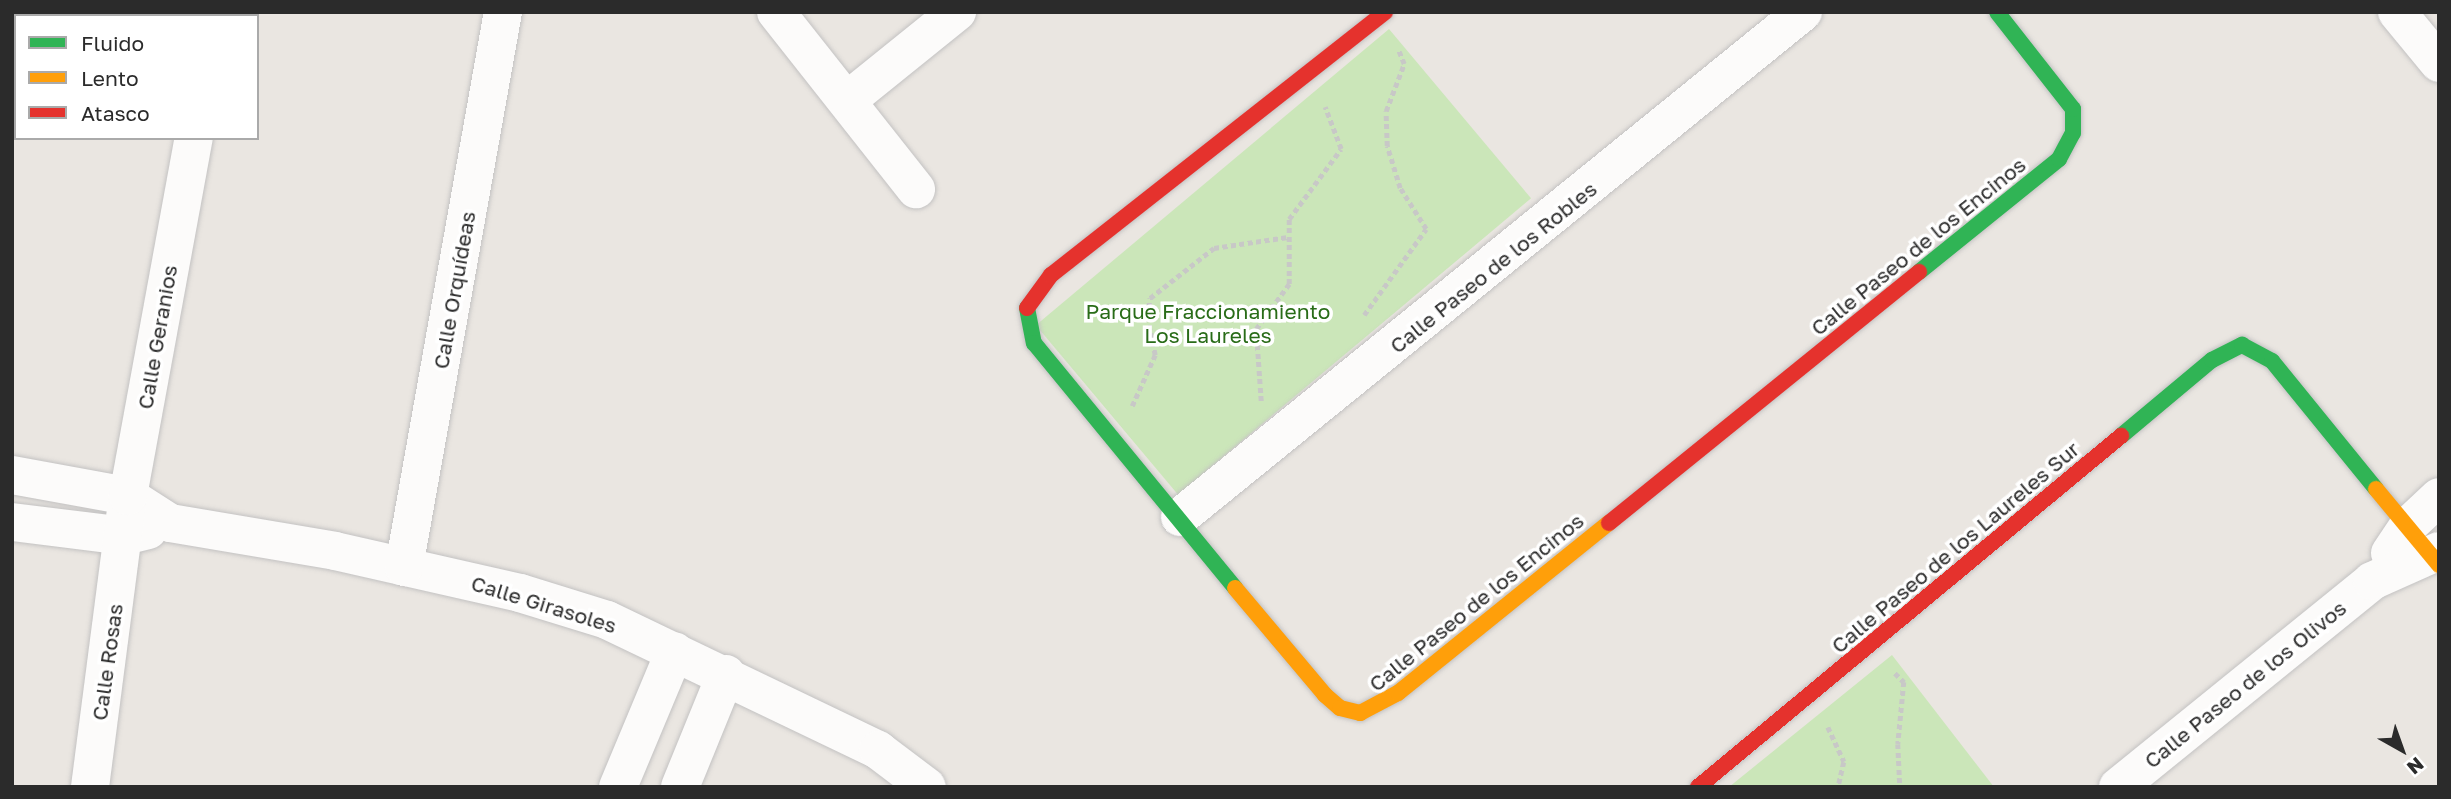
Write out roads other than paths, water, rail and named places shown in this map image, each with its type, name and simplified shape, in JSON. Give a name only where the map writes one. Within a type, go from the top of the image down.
[{"type":"street","name":"Calle Orquídeas","points":[[404,567],[503,12]]},
{"type":"street","points":[[776,12],[849,99],[916,189]]},
{"type":"street","points":[[849,99],[957,12]]},
{"type":"street","name":"Calle Paseo de los Encinos","points":[[1385,12],[1051,275],[1027,307],[1034,343],[1108,438],[1180,517],[1325,695],[1340,708],[1360,713],[1378,708],[2059,159],[2073,133],[2073,109],[1997,12]]},
{"type":"street","name":"Calle Paseo de los Robles","points":[[1180,517],[1358,378],[1803,12]]},
{"type":"street","points":[[2397,12],[2439,63]]},
{"type":"street","name":"Calle Geranios","points":[[124,537],[128,496],[194,140]]},
{"type":"street","name":"Calle Paseo de los Laureles Sur","points":[[1698,787],[2211,360],[2242,345],[2273,361],[2408,526]]},
{"type":"street","name":"Calle Girasoles","points":[[12,475],[128,496],[170,523],[404,567],[532,597],[607,620],[726,674],[878,750],[927,787]]},
{"type":"street","name":"Calle Paseo de los Olivos","points":[[2118,787],[2372,581],[2408,526],[2439,497]]},
{"type":"street","name":"Calle Girasoles","points":[[12,522],[124,537],[170,523]]},
{"type":"street","points":[[2408,526],[2437,557]]},
{"type":"street","name":"Calle Rosas","points":[[90,787],[124,537]]},
{"type":"street","name":"Calle Paseo de los Olivos","points":[[2372,581],[2437,557]]},
{"type":"street","points":[[618,787],[675,651]]},
{"type":"street","points":[[680,787],[726,674]]},
{"type":"park label","name":"Parque Fraccionamiento Los Laureles","points":[[1208,323]]}]
